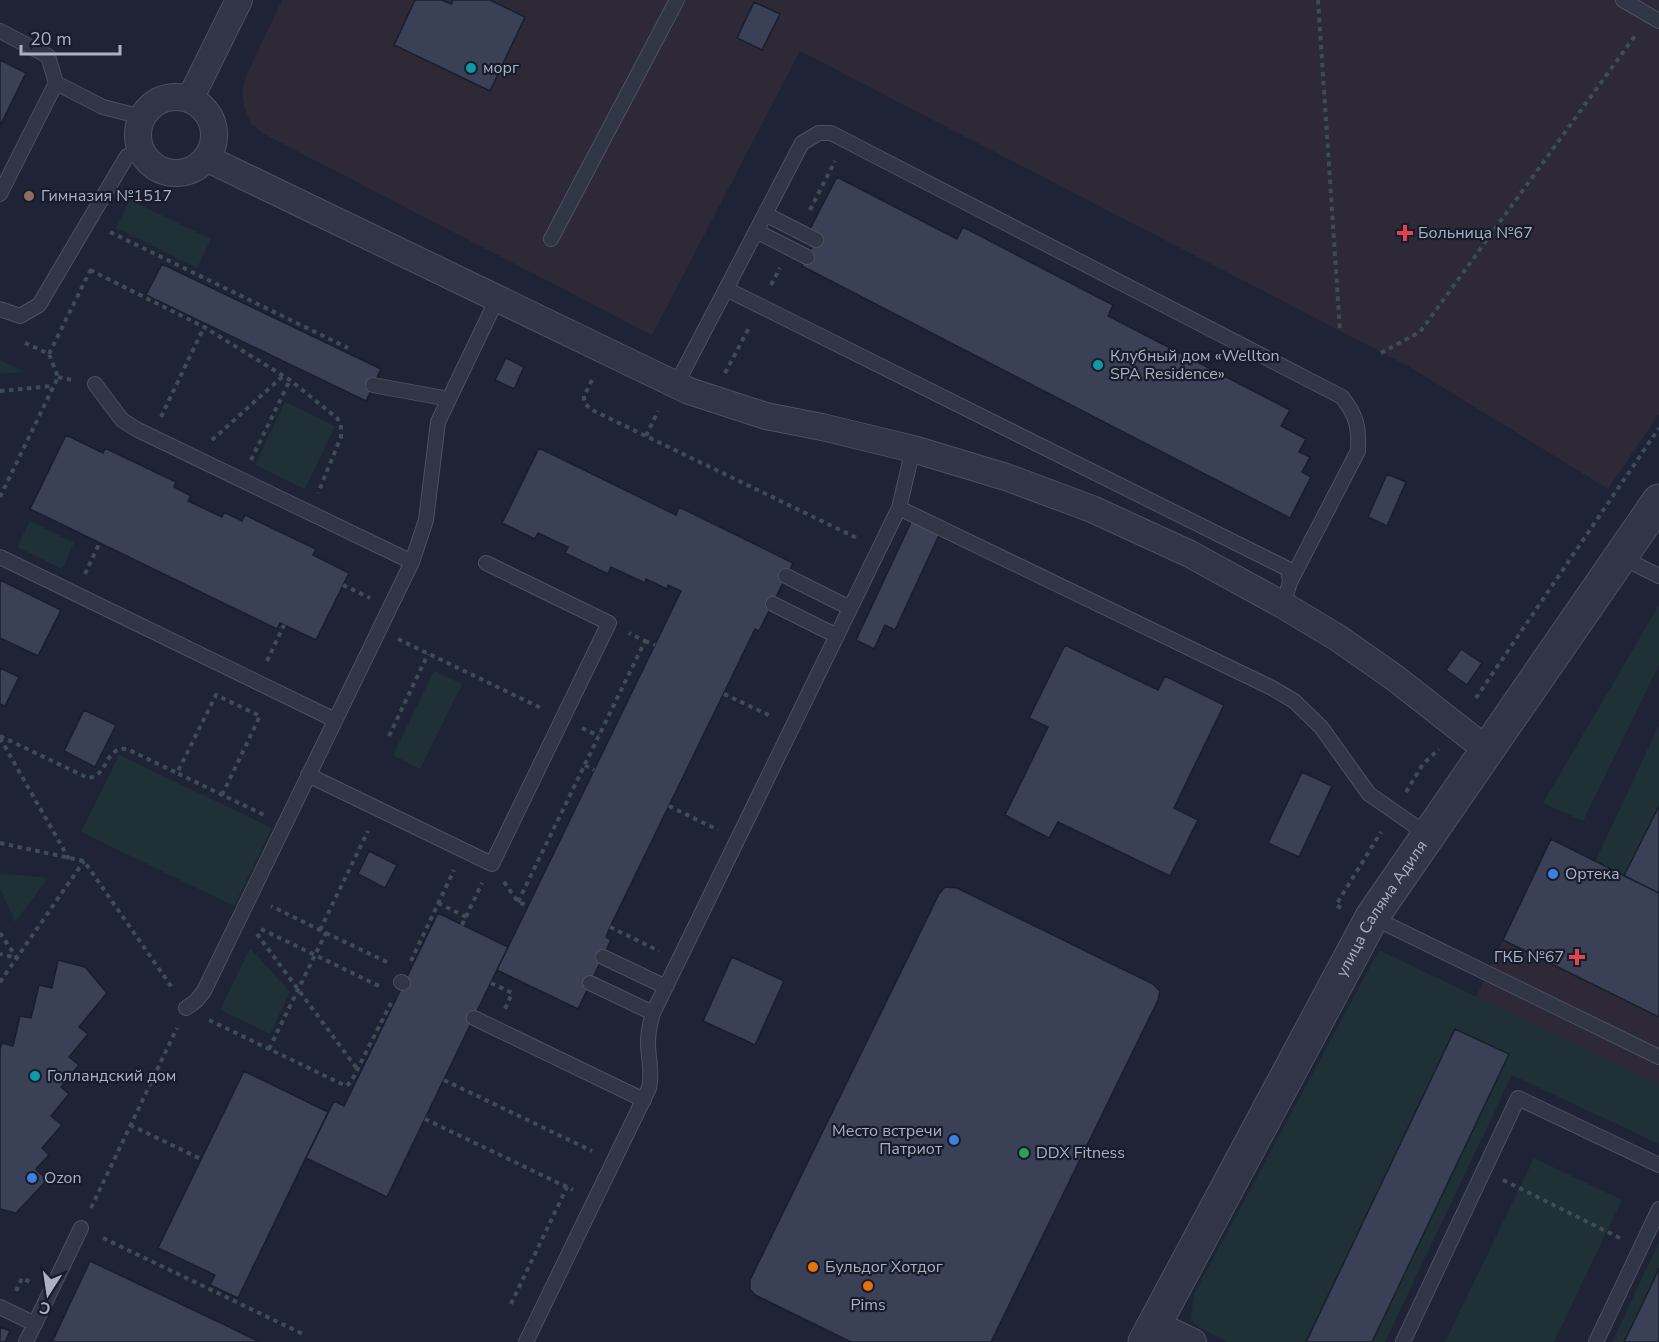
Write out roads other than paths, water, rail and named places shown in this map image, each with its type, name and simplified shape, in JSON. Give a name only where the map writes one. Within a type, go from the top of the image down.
[{"type":"street","points":[[190,99],[239,0]]},
{"type":"street","points":[[168,97],[190,99],[208,114],[213,125],[212,148],[206,158],[191,169],[173,173],[161,170],[150,163],[142,153],[138,141],[138,129],[142,117],[148,108],[168,97]]},
{"type":"street","points":[[206,158],[676,385],[721,403],[766,416],[913,448],[1006,477],[1092,509],[1190,554],[1286,593],[1338,638],[1395,678],[1487,750]]},
{"type":"street","name":"улица Саляма Адиля","points":[[1150,1333],[1372,917],[1659,501]]},
{"type":"street","points":[[1150,1333],[1193,1342]]},
{"type":"lane","points":[[551,239],[677,0]]},
{"type":"lane","points":[[1623,0],[1655,18]]},
{"type":"lane","points":[[0,32],[48,56],[56,83],[0,194]]},
{"type":"lane","points":[[56,83],[103,107],[142,117]]},
{"type":"lane","points":[[676,385],[802,143],[819,133],[831,133],[1342,397],[1352,410],[1359,429],[1358,451],[1286,593]]},
{"type":"lane","points":[[0,309],[20,316],[39,304],[127,156],[142,153]]},
{"type":"lane","points":[[765,214],[816,240]]},
{"type":"lane","points":[[756,231],[807,257]]},
{"type":"lane","points":[[726,289],[1288,570],[1286,593]]},
{"type":"lane","points":[[186,1008],[204,991],[243,920],[250,896],[412,562],[426,520],[436,432],[449,399],[497,299]]},
{"type":"lane","points":[[94,384],[122,420],[193,457],[412,562]]},
{"type":"lane","points":[[374,385],[449,399]]},
{"type":"lane","points":[[526,1342],[644,1100],[651,1078],[648,1046],[653,1013],[899,508],[913,448]]},
{"type":"lane","points":[[899,508],[1280,692],[1294,701],[1321,727],[1369,794],[1428,835]]},
{"type":"lane","points":[[0,557],[335,720]]},
{"type":"lane","points":[[1621,557],[1659,576]]},
{"type":"lane","points":[[308,775],[492,864],[609,623],[486,563]]},
{"type":"lane","points":[[786,576],[850,608]]},
{"type":"lane","points":[[773,604],[837,636]]},
{"type":"lane","points":[[1372,917],[1659,1057]]},
{"type":"lane","points":[[603,957],[666,987]]},
{"type":"lane","points":[[590,983],[653,1013]]},
{"type":"lane","points":[[474,1018],[644,1100]]},
{"type":"lane","points":[[1402,1342],[1518,1098],[1659,1164]]},
{"type":"lane","points":[[1596,1342],[1659,1209]]},
{"type":"lane","points":[[26,1342],[81,1228]]},
{"type":"lane","points":[[0,1307],[35,1324]]},
{"type":"place","name":"морг","points":[[471,68]]},
{"type":"place","name":"Гимназия №1517","points":[[29,196]]},
{"type":"place","name":"Больница №67","points":[[1405,233]]},
{"type":"place","name":"Клубный дом «Wellton SPA Residence»","points":[[1098,365]]},
{"type":"place","name":"Ортека","points":[[1553,874]]},
{"type":"place","name":"ГКБ №67","points":[[1577,957]]},
{"type":"place","name":"Голландский дом","points":[[35,1076]]},
{"type":"place","name":"Место встречи Патриот","points":[[954,1140]]},
{"type":"place","name":"DDX Fitness","points":[[1024,1153]]},
{"type":"place","name":"Ozon","points":[[32,1178]]},
{"type":"place","name":"Бульдог Хотдог","points":[[813,1267]]},
{"type":"place","name":"Pims","points":[[868,1286]]}]
